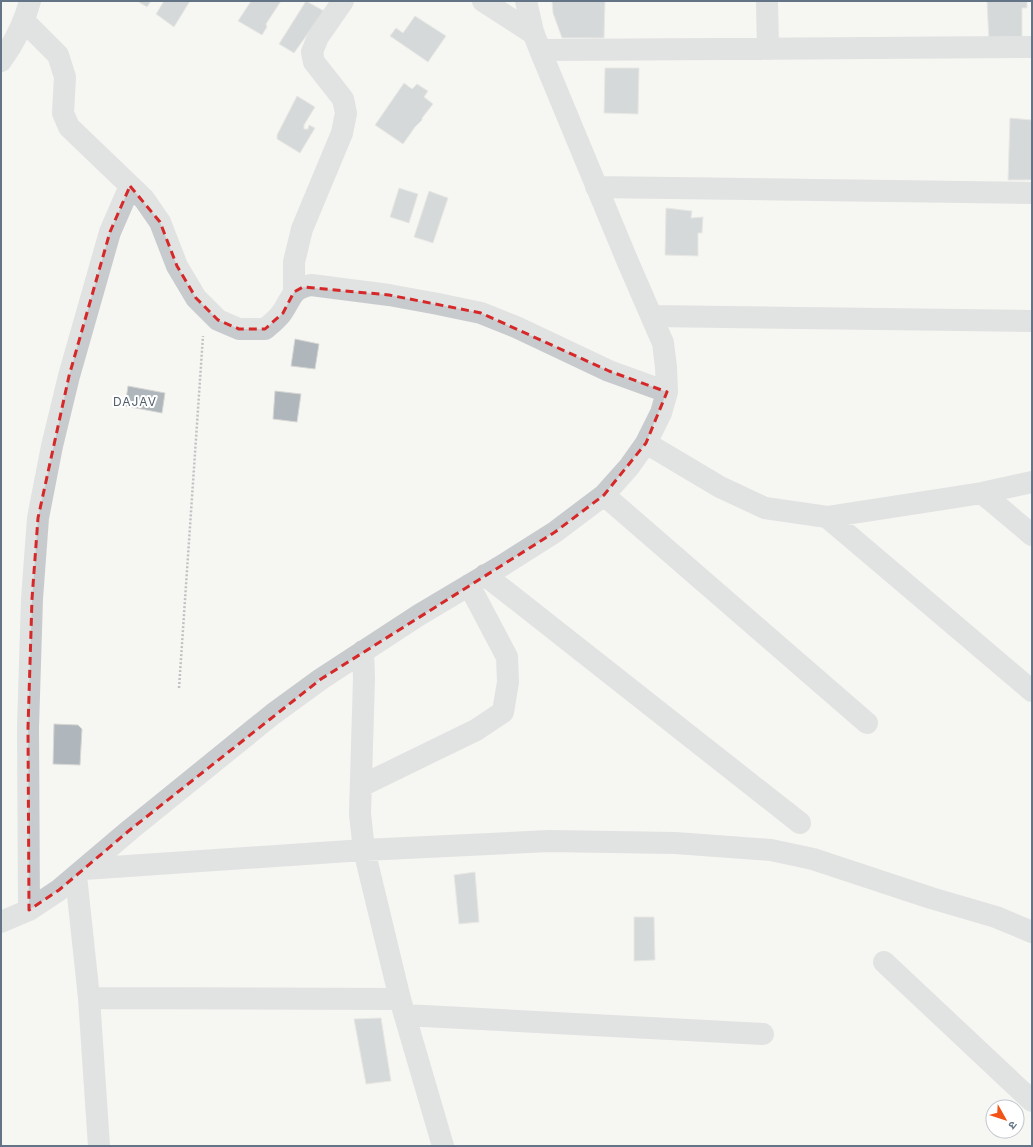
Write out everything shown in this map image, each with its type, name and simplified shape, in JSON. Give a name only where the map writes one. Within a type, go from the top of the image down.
[{"type":"street","points":[[27,11],[58,56],[65,77],[63,112],[69,127],[144,199],[160,222],[177,266],[196,298],[218,320],[240,329],[265,329],[282,313],[294,292],[294,262],[302,229],[342,133],[346,113],[343,99],[314,62],[312,52],[318,37],[343,1]]},
{"type":"street","points":[[483,1],[537,42],[768,49],[1032,47]]},
{"type":"street","points":[[1,922],[29,910],[59,890],[131,829],[273,714],[321,679],[362,651],[555,532],[604,495],[629,467],[646,443],[661,413],[666,392],[666,367],[663,343],[596,187],[537,42],[526,1]]},
{"type":"street","points":[[767,1],[768,49]]},
{"type":"street","points":[[1,61],[11,48],[27,11]]},
{"type":"street","points":[[29,910],[28,728],[32,598],[38,518],[52,446],[69,376],[110,232],[130,186]]},
{"type":"street","points":[[596,187],[1032,193]]},
{"type":"street","points":[[294,292],[303,287],[312,285],[431,302],[481,314],[516,327],[609,371],[666,392]]},
{"type":"street","points":[[652,316],[1032,321]]},
{"type":"street","points":[[646,443],[720,487],[765,508],[827,517],[982,493],[1032,482]]},
{"type":"street","points":[[982,493],[1032,535]]},
{"type":"street","points":[[604,495],[867,723]]},
{"type":"street","points":[[827,517],[1032,691]]},
{"type":"street","points":[[361,786],[476,730],[503,712],[508,682],[507,657],[477,580]]},
{"type":"street","points":[[477,580],[800,823]]},
{"type":"street","points":[[362,651],[364,678],[360,814],[364,850],[403,1007],[443,1146]]},
{"type":"street","points":[[80,872],[364,850],[550,842],[675,843],[771,850],[813,859],[931,898],[996,917],[1032,932]]},
{"type":"street","points":[[80,872],[98,1146]]},
{"type":"street","points":[[884,962],[1032,1101]]},
{"type":"street","points":[[89,998],[403,1007],[763,1034]]},
{"type":"path","points":[[178,688],[205,308]]},
{"type":"highlighted area","points":[[130,186],[160,222],[177,266],[196,298],[218,320],[239,329],[265,329],[283,313],[294,292],[303,287],[389,295],[481,313],[609,371],[667,392],[646,443],[604,495],[555,532],[321,679],[131,829],[59,890],[29,910],[28,728],[32,599],[38,518],[69,376],[110,232]]},
{"type":"building","points":[[137,1],[151,1],[147,7]]},
{"type":"building","points":[[164,1],[190,1],[174,27],[156,14]]},
{"type":"building","points":[[251,1],[281,1],[266,24],[267,27],[262,35],[238,21]]},
{"type":"building","points":[[306,1],[324,11],[294,53],[279,44]]},
{"type":"building","points":[[552,1],[605,1],[604,38],[562,38],[553,13]]},
{"type":"building","points":[[987,1],[1027,1],[1027,8],[1022,8],[1022,44],[989,42]]},
{"type":"building","points":[[415,16],[446,36],[428,62],[390,36],[396,28],[403,33]]},
{"type":"building","points":[[605,68],[639,68],[638,114],[604,113]]},
{"type":"building","points":[[404,83],[412,89],[417,84],[428,91],[424,97],[433,104],[403,144],[375,125]]},
{"type":"building","points":[[297,96],[315,107],[304,125],[304,129],[308,129],[309,125],[315,128],[300,153],[277,139],[277,135]]},
{"type":"building","points":[[1010,118],[1032,120],[1032,180],[1008,180]]},
{"type":"building","points":[[399,188],[418,194],[409,223],[390,217]]},
{"type":"building","points":[[429,191],[448,198],[433,243],[414,237]]},
{"type":"building","points":[[666,208],[692,211],[691,218],[703,217],[702,233],[698,233],[698,256],[665,255]]},
{"type":"building","points":[[295,339],[319,344],[315,369],[291,366]]},
{"type":"building","points":[[128,386],[165,393],[162,413],[125,406]]},
{"type":"building","points":[[275,391],[301,394],[297,422],[273,419]]},
{"type":"building","points":[[54,724],[78,725],[82,729],[80,765],[53,764]]},
{"type":"building","points":[[475,872],[479,922],[459,924],[454,875]]},
{"type":"building","points":[[634,917],[654,917],[655,960],[634,961]]},
{"type":"building","points":[[381,1018],[391,1081],[366,1084],[354,1019]]},
{"type":"district","name":"DAJAV","points":[[135,401]]}]
